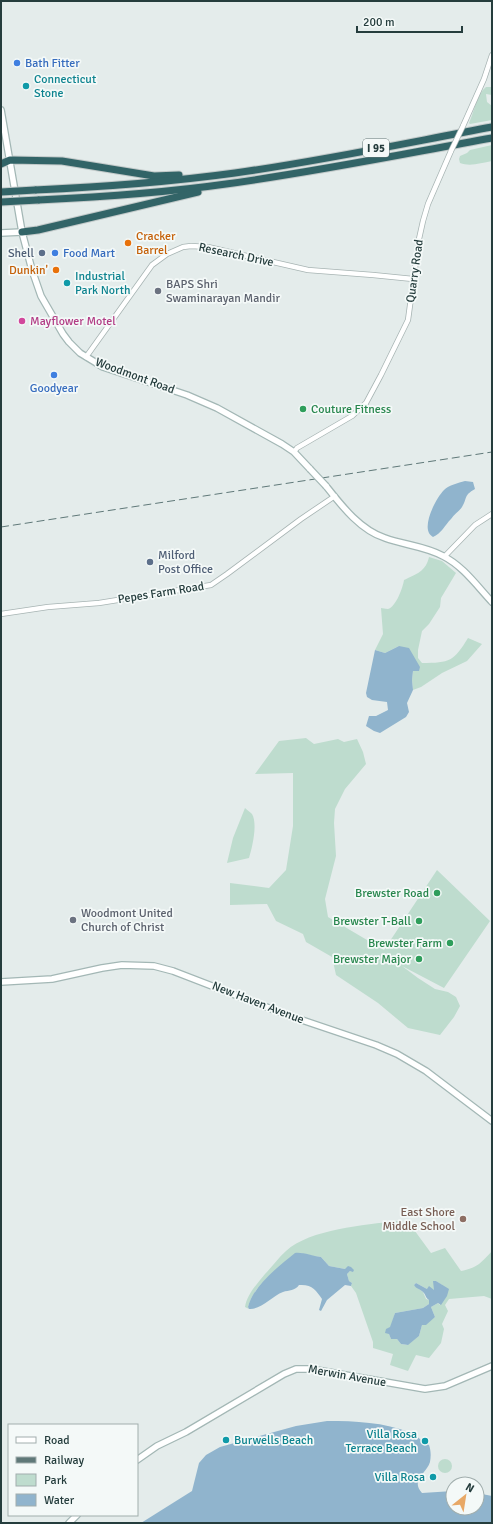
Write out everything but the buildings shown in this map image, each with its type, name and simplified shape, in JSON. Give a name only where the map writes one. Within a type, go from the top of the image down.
[{"type":"highway","name":"I 95","points":[[1,192],[141,184],[198,178],[261,169],[492,127]]},
{"type":"highway","name":"I 95","points":[[1,202],[143,194],[238,183],[492,138]]},
{"type":"highway","points":[[1,164],[10,160],[62,161],[154,176],[261,169]]},
{"type":"highway","points":[[22,232],[38,230],[238,183]]},
{"type":"main road","name":"Woodmont Road","points":[[1,110],[22,232],[32,270],[41,296],[63,334],[72,346],[86,357],[103,367],[192,397],[217,408],[270,437],[294,452],[361,525],[384,538],[429,550],[444,556],[465,573],[492,602]]},
{"type":"main road","points":[[1,233],[22,232]]},
{"type":"main road","name":"New Haven Avenue","points":[[1,982],[52,979],[122,965],[154,966],[173,971],[287,1015],[376,1045],[397,1054],[426,1071],[492,1121]]},
{"type":"main road","name":"Merwin Avenue","points":[[138,1459],[284,1374],[296,1369],[311,1369],[425,1389],[445,1386],[492,1366]]},
{"type":"street","name":"Quarry Road","points":[[294,452],[297,448],[352,416],[366,403],[408,320],[419,240],[425,212],[484,79],[492,55]]},
{"type":"street","name":"Research Drive","points":[[86,357],[152,265],[167,254],[183,247],[208,247],[308,270],[413,280]]},
{"type":"street","name":"Pepes Farm Road","points":[[1,614],[48,607],[99,603],[210,585],[227,574],[301,518],[334,496]]},
{"type":"street","points":[[444,556],[475,525],[492,514]]},
{"type":"green space","points":[[486,87],[492,87],[492,95],[486,94],[487,102],[492,106],[492,120],[470,124],[469,123],[480,94]]},
{"type":"green space","points":[[492,145],[492,161],[472,165],[460,163],[460,156],[470,150]]},
{"type":"green space","points":[[429,557],[442,561],[456,573],[441,598],[440,607],[429,624],[422,631],[418,658],[422,663],[439,662],[450,659],[459,652],[468,638],[482,644],[467,661],[442,673],[421,687],[413,690],[413,671],[399,646],[385,653],[375,650],[383,634],[381,608],[388,609],[394,605],[401,592],[404,580],[417,574],[423,569],[428,562]]},
{"type":"green space","points":[[306,738],[314,744],[338,739],[344,742],[357,739],[363,752],[366,764],[345,789],[335,809],[334,823],[336,856],[325,899],[328,917],[384,950],[437,870],[490,921],[444,988],[402,966],[435,989],[448,992],[456,997],[460,1006],[454,1017],[440,1035],[408,1028],[378,1003],[336,975],[332,957],[306,942],[303,934],[276,921],[267,904],[230,905],[230,883],[269,888],[286,870],[293,826],[293,773],[255,774],[279,741]]},
{"type":"green space","points":[[245,808],[254,818],[254,836],[249,858],[227,863],[233,838]]},
{"type":"green space","points":[[397,1221],[401,1225],[412,1227],[431,1253],[445,1248],[461,1271],[478,1264],[492,1251],[492,1299],[484,1296],[449,1299],[445,1305],[448,1311],[442,1324],[444,1329],[441,1343],[429,1358],[416,1355],[408,1371],[390,1365],[393,1354],[373,1348],[373,1342],[356,1293],[351,1286],[352,1283],[349,1281],[347,1274],[350,1271],[353,1272],[345,1269],[329,1266],[321,1257],[301,1253],[277,1269],[262,1283],[251,1299],[248,1307],[249,1309],[245,1307],[250,1293],[283,1254],[296,1244],[323,1233],[338,1229]],"holes":[[[436,1281],[442,1285],[440,1305],[438,1303],[431,1307],[435,1317],[422,1325],[419,1336],[407,1345],[401,1344],[397,1339],[391,1339],[389,1334],[395,1313],[423,1308],[429,1304],[429,1300],[426,1299],[423,1292],[414,1285],[416,1283],[427,1289],[434,1290]]]},
{"type":"green space","points":[[442,1459],[448,1459],[452,1463],[452,1469],[448,1473],[442,1473],[438,1469],[438,1463]]},
{"type":"water","points":[[465,481],[473,482],[475,489],[467,495],[461,509],[441,532],[433,537],[429,533],[428,521],[437,500],[446,488]]},
{"type":"water","points":[[399,646],[409,648],[420,667],[419,671],[413,671],[413,690],[407,703],[409,712],[406,717],[380,733],[366,726],[369,716],[376,716],[388,710],[387,702],[372,700],[367,697],[366,693],[375,650],[385,653]]},
{"type":"water","points":[[295,1253],[321,1257],[329,1266],[345,1269],[348,1266],[351,1267],[354,1270],[353,1272],[350,1271],[347,1274],[349,1281],[352,1283],[351,1286],[345,1285],[327,1300],[321,1311],[319,1310],[322,1299],[318,1293],[313,1288],[303,1285],[299,1285],[294,1289],[283,1292],[258,1307],[249,1309],[248,1307],[251,1299],[261,1284],[274,1270]]},
{"type":"water","points":[[433,1281],[436,1281],[449,1289],[447,1296],[441,1305],[438,1303],[431,1307],[435,1317],[426,1325],[422,1325],[419,1336],[408,1345],[401,1344],[397,1339],[391,1339],[389,1334],[385,1333],[386,1329],[390,1327],[395,1313],[423,1308],[429,1304],[429,1300],[424,1293],[414,1285],[416,1283],[427,1289],[429,1286],[434,1290]]},
{"type":"water","points":[[327,1421],[359,1422],[390,1426],[413,1434],[429,1445],[431,1456],[428,1466],[418,1480],[419,1488],[422,1493],[445,1492],[445,1516],[485,1516],[485,1495],[492,1496],[492,1523],[141,1523],[192,1491],[199,1463],[206,1455],[220,1447],[296,1426]]},
{"type":"railway","points":[[1,527],[492,452]]},
{"type":"place","name":"Bath Fitter","points":[[17,63]]},
{"type":"place","name":"Connecticut Stone","points":[[26,86]]},
{"type":"place","name":"Cracker Barrel","points":[[128,243]]},
{"type":"place","name":"Shell","points":[[42,253]]},
{"type":"place","name":"Food Mart","points":[[55,253]]},
{"type":"place","name":"Dunkin'","points":[[56,270]]},
{"type":"place","name":"Industrial Park North","points":[[67,283]]},
{"type":"place","name":"BAPS Shri Swaminarayan Mandir","points":[[158,291]]},
{"type":"place","name":"Mayflower Motel","points":[[22,321]]},
{"type":"place","name":"Goodyear","points":[[54,375]]},
{"type":"place","name":"Couture Fitness","points":[[303,409]]},
{"type":"place","name":"Milford Post Office","points":[[150,562]]},
{"type":"place","name":"Brewster Road","points":[[437,893]]},
{"type":"place","name":"Woodmont United Church of Christ","points":[[73,920]]},
{"type":"place","name":"Brewster T-Ball","points":[[419,921]]},
{"type":"place","name":"Brewster Farm","points":[[450,943]]},
{"type":"place","name":"Brewster Major","points":[[419,959]]},
{"type":"place","name":"East Shore Middle School","points":[[463,1219]]},
{"type":"place","name":"Burwells Beach","points":[[226,1440]]},
{"type":"place","name":"Villa Rosa Terrace Beach","points":[[425,1441]]},
{"type":"place","name":"Villa Rosa","points":[[433,1477]]}]
